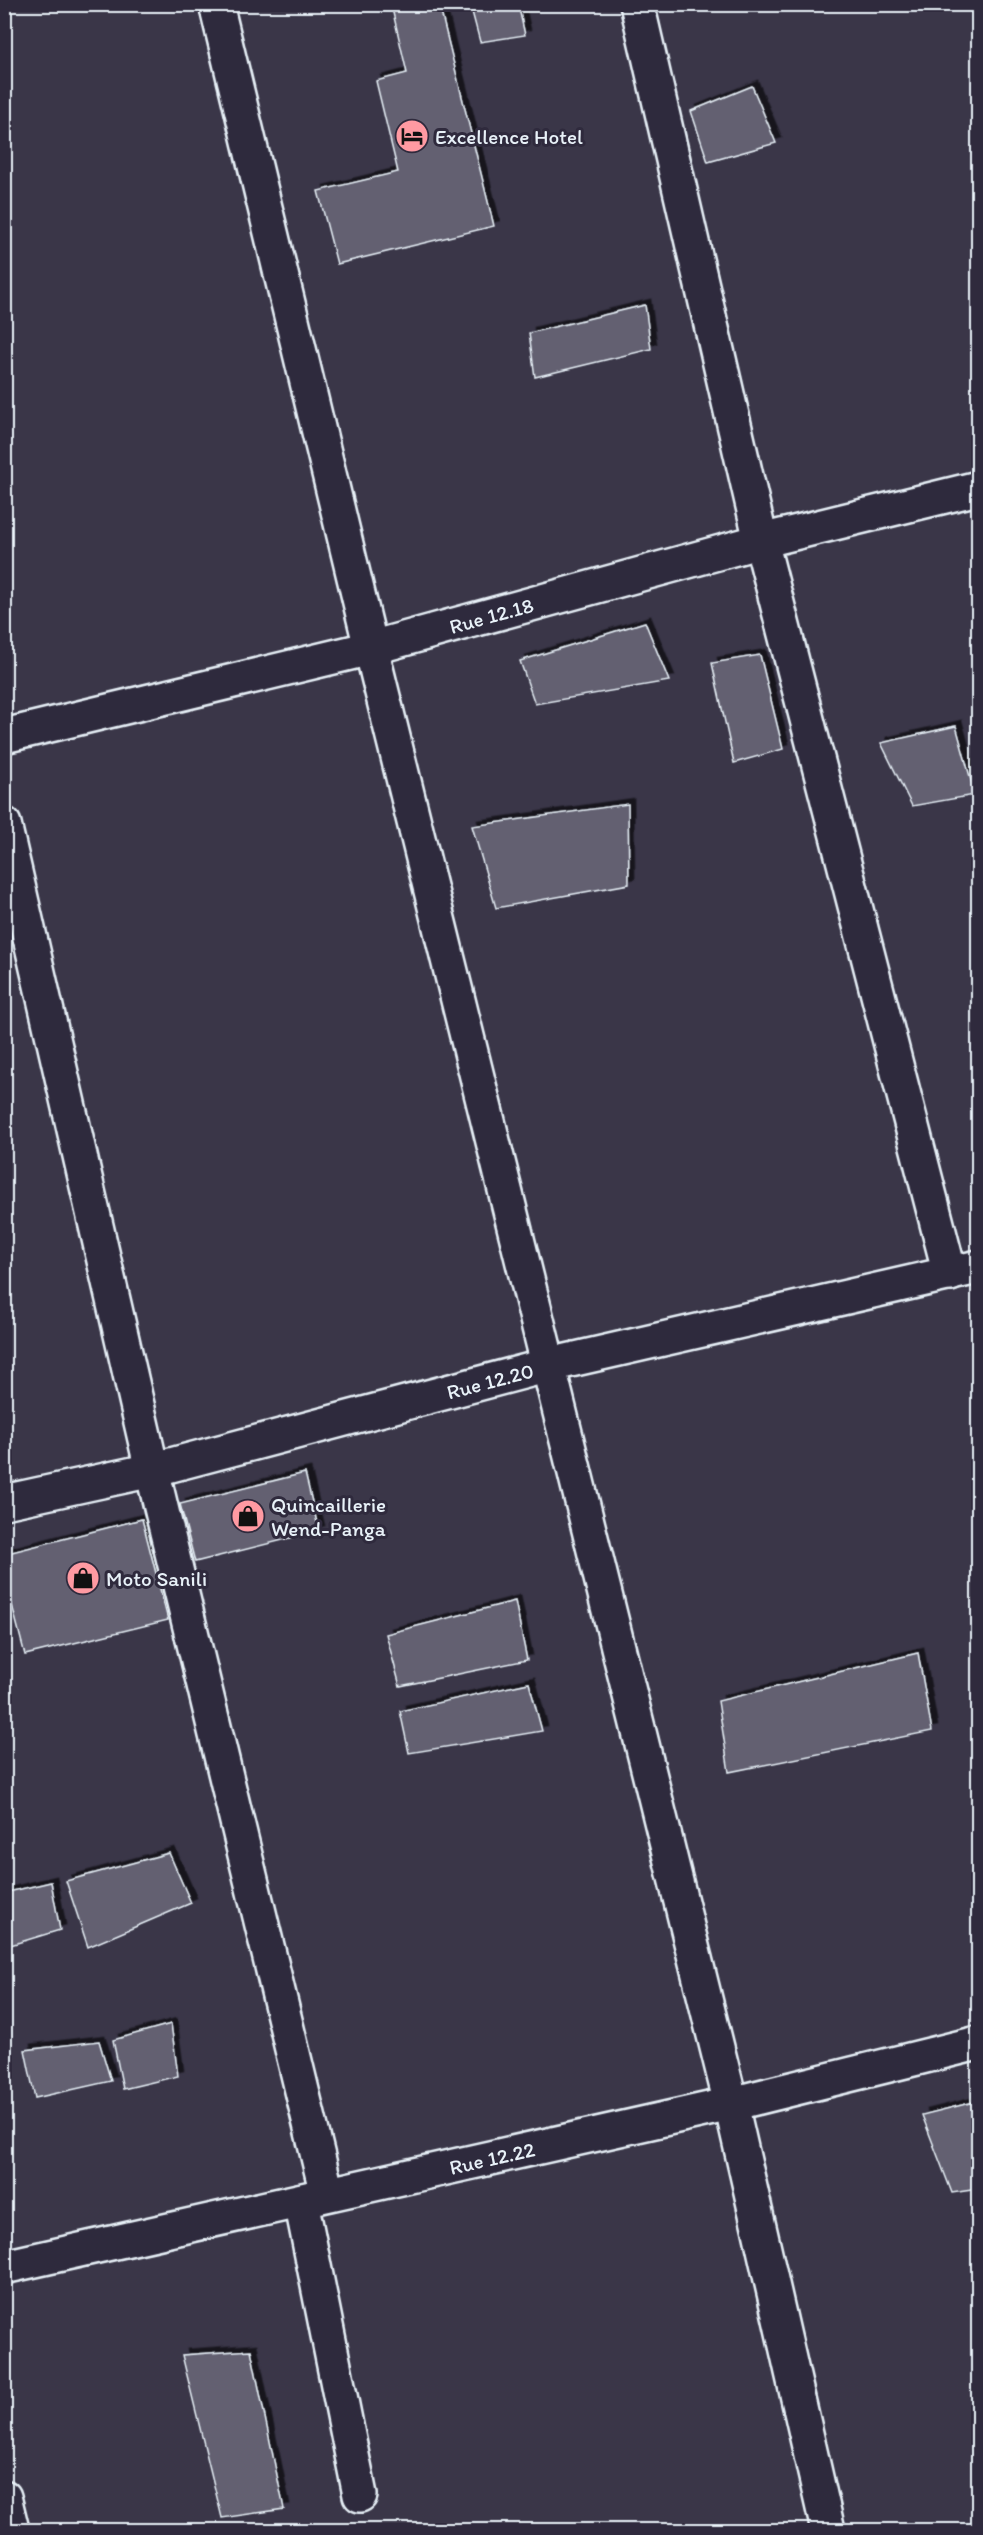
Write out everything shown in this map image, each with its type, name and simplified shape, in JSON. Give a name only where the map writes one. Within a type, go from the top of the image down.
[{"type":"street","points":[[216,4],[371,648],[731,2104],[828,2530]]},
{"type":"street","points":[[637,4],[761,541],[964,1270]]},
{"type":"street","name":"Rue 12.18","points":[[4,736],[371,648],[761,541],[978,488]]},
{"type":"street","points":[[4,824],[152,1470],[314,2198],[360,2496]]},
{"type":"street","name":"Rue 12.20","points":[[4,1502],[152,1470],[549,1365],[964,1270]]},
{"type":"street","name":"Rue 12.22","points":[[4,2267],[731,2104],[978,2043]]},
{"type":"street","points":[[4,2498],[12,2530]]},
{"type":"building","points":[[391,4],[439,4],[494,226],[337,264],[318,191],[398,172],[376,81],[407,73]]},
{"type":"building","points":[[470,4],[518,4],[525,35],[480,42]]},
{"type":"building","points":[[752,86],[776,143],[708,162],[691,111]]},
{"type":"building","points":[[645,305],[651,349],[535,377],[529,333]]},
{"type":"building","points":[[645,622],[669,681],[535,704],[520,661]]},
{"type":"building","points":[[760,655],[783,749],[734,763],[712,663]]},
{"type":"building","points":[[956,726],[975,795],[912,806],[881,743]]},
{"type":"building","points":[[628,804],[629,884],[496,908],[472,826]]},
{"type":"building","points":[[305,1473],[319,1531],[195,1562],[180,1504]]},
{"type":"building","points":[[142,1519],[168,1620],[25,1655],[4,1574],[4,1554]]},
{"type":"building","points":[[515,1601],[527,1660],[400,1686],[386,1634]]},
{"type":"building","points":[[918,1653],[932,1731],[729,1772],[718,1701]]},
{"type":"building","points":[[529,1683],[542,1731],[409,1753],[400,1711]]},
{"type":"building","points":[[169,1853],[191,1903],[88,1947],[66,1881]]},
{"type":"building","points":[[51,1882],[60,1930],[4,1947],[4,1893]]},
{"type":"building","points":[[171,2024],[178,2076],[123,2089],[113,2040]]},
{"type":"building","points":[[99,2041],[111,2081],[35,2098],[25,2050]]},
{"type":"building","points":[[978,2101],[978,2189],[952,2193],[922,2115]]},
{"type":"building","points":[[251,2350],[284,2509],[222,2518],[182,2355]]},
{"type":"place","name":"Excellence Hotel","points":[[412,136]]},
{"type":"place","name":"Quincaillerie Wend-Panga","points":[[248,1516]]},
{"type":"place","name":"Moto Sanili","points":[[83,1578]]}]
